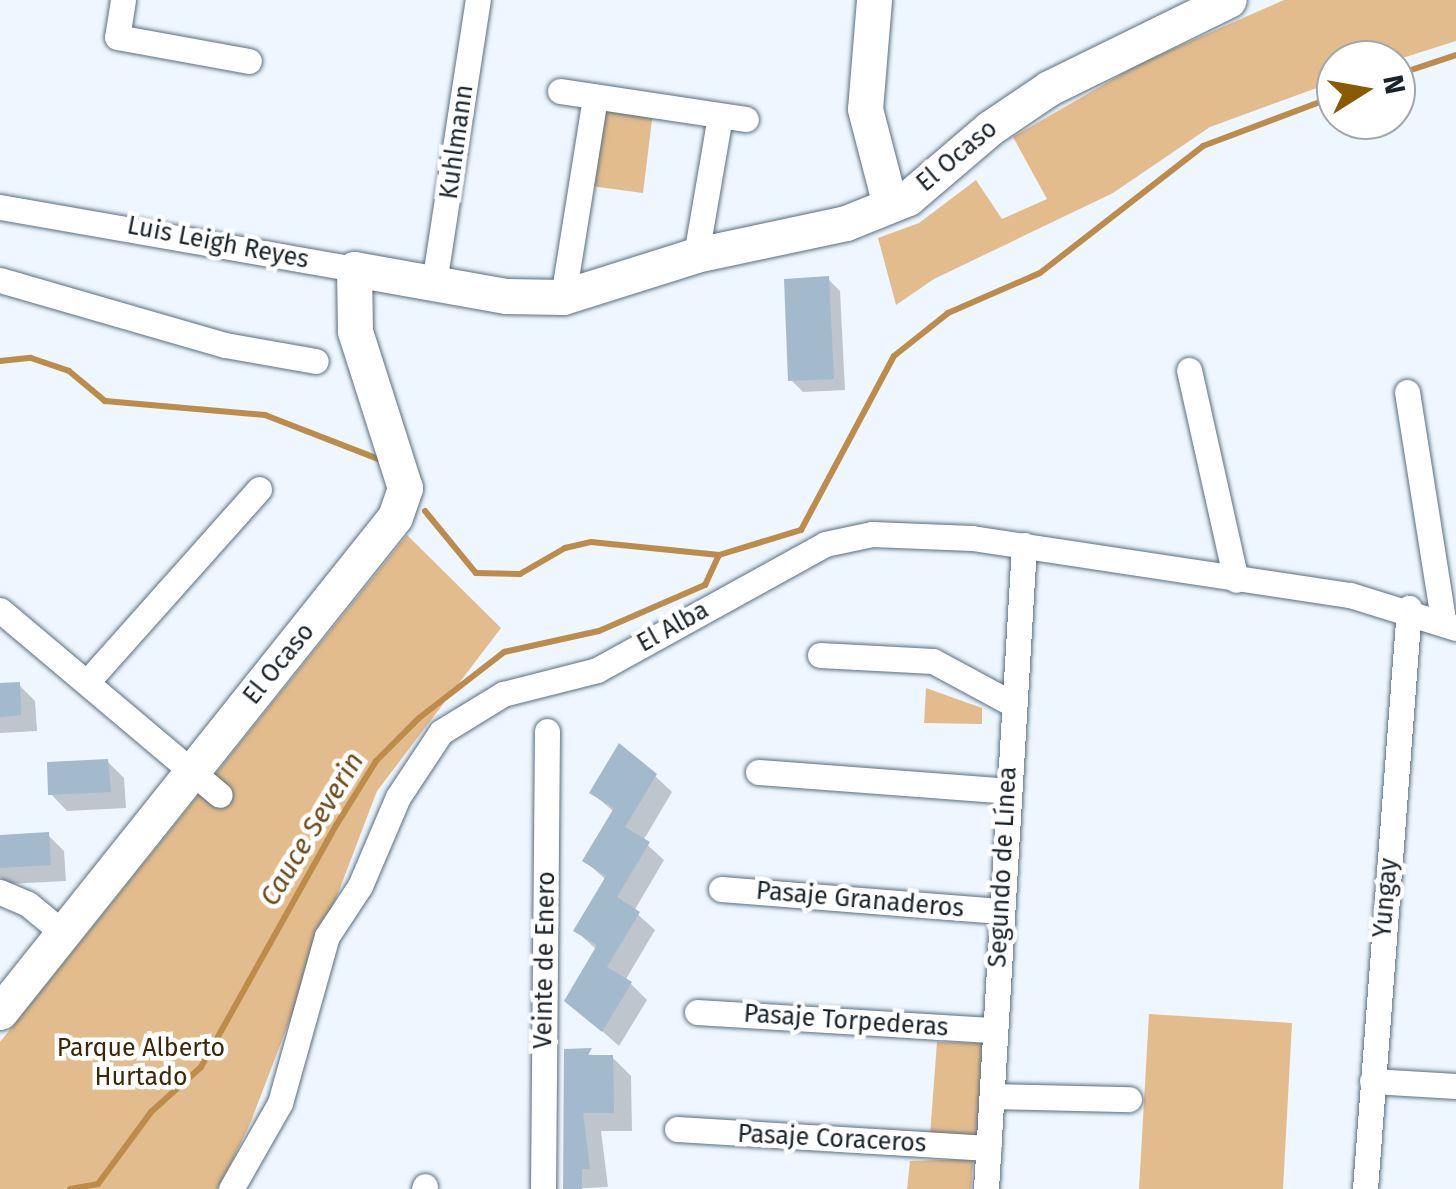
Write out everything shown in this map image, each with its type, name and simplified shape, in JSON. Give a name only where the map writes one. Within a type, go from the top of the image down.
[{"type":"street","points":[[123,0],[117,37],[249,61]]},
{"type":"street","name":"Kuhlmann","points":[[434,283],[478,0]]},
{"type":"street","name":"El Ocaso","points":[[434,283],[564,297],[696,255],[846,224],[890,205],[1049,88],[1228,0]]},
{"type":"street","points":[[866,1],[865,109],[890,205]]},
{"type":"street","points":[[560,90],[733,117],[696,255]]},
{"type":"street","points":[[564,297],[595,98]]},
{"type":"street","name":"Luis Leigh Reyes","points":[[0,207],[434,283]]},
{"type":"street","name":"El Ocaso","points":[[0,1012],[379,539],[405,488],[355,331],[354,268]]},
{"type":"street","points":[[0,280],[225,344],[316,361]]},
{"type":"street","points":[[1190,370],[1236,580]]},
{"type":"street","points":[[1407,392],[1450,624]]},
{"type":"street","points":[[88,682],[259,489]]},
{"type":"street","name":"El Alba","points":[[231,1189],[280,1103],[328,936],[360,886],[398,797],[441,732],[503,694],[596,670],[844,538],[924,536],[1024,545],[1409,608],[1450,624]]},
{"type":"street","name":"Segundo de Línea","points":[[986,1189],[1024,545]]},
{"type":"street","name":"Yungay","points":[[1365,1189],[1409,608]]},
{"type":"street","points":[[0,610],[220,794]]},
{"type":"street","points":[[820,655],[933,661],[1013,704]]},
{"type":"street","name":"Veinte de Enero","points":[[543,1189],[547,731]]},
{"type":"street","points":[[758,772],[1008,791]]},
{"type":"street","name":"Pasaje Granaderos","points":[[721,889],[1000,911]]},
{"type":"street","points":[[0,892],[28,904],[63,934]]},
{"type":"street","name":"Pasaje Torpederas","points":[[697,1012],[994,1030]]},
{"type":"street","points":[[1372,1080],[1456,1086]]},
{"type":"street","points":[[992,1096],[1129,1099]]},
{"type":"street","name":"Pasaje Coraceros","points":[[677,1130],[988,1148]]},
{"type":"green space","points":[[1284,0],[1456,0],[1456,41],[1416,54],[1416,40],[1316,40],[1316,88],[1210,127],[1113,193],[934,279],[896,305],[878,238],[919,223],[976,180],[1002,219],[1047,199],[1013,137],[1141,63]]},
{"type":"green space","points":[[601,106],[653,112],[643,193],[591,186]]},
{"type":"green space","name":"Parque Alberto Hurtado","points":[[407,535],[501,628],[377,791],[250,1124],[221,1184],[217,1189],[0,1189],[0,1042]]},
{"type":"green space","points":[[926,688],[982,708],[982,724],[924,723]]},
{"type":"green space","points":[[1149,1014],[1292,1023],[1283,1189],[1139,1189]]},
{"type":"green space","points":[[937,1042],[984,1043],[978,1135],[930,1135]]},
{"type":"green space","points":[[973,1159],[971,1189],[907,1189],[910,1161]]},
{"type":"building","points":[[829,276],[834,379],[788,381],[784,279]]},
{"type":"building","points":[[20,682],[21,715],[0,717],[0,683]]},
{"type":"building","points":[[619,743],[657,774],[625,827],[650,842],[617,897],[640,912],[607,967],[632,982],[602,1032],[564,1001],[597,945],[573,931],[606,876],[582,861],[614,808],[589,793]]},
{"type":"building","points":[[108,759],[111,792],[48,795],[47,762]]},
{"type":"building","points":[[49,832],[51,865],[0,868],[0,835]]},
{"type":"building","points":[[592,1048],[588,1055],[613,1055],[614,1113],[583,1113],[590,1169],[582,1169],[582,1189],[563,1189],[564,1049]]},
{"type":"waterway","points":[[1416,68],[1456,55]]},
{"type":"waterway","points":[[425,511],[476,573],[520,574],[565,548],[591,542],[719,555],[801,530],[894,356],[948,313],[1040,273],[1203,146],[1316,104]]},
{"type":"waterway","points":[[0,361],[31,358],[69,371],[105,401],[265,415],[381,460]]},
{"type":"waterway","name":"Cauce Severin","points":[[70,1189],[98,1184],[151,1112],[201,1067],[376,761],[419,718],[504,652],[599,631],[705,585],[719,555]]}]
